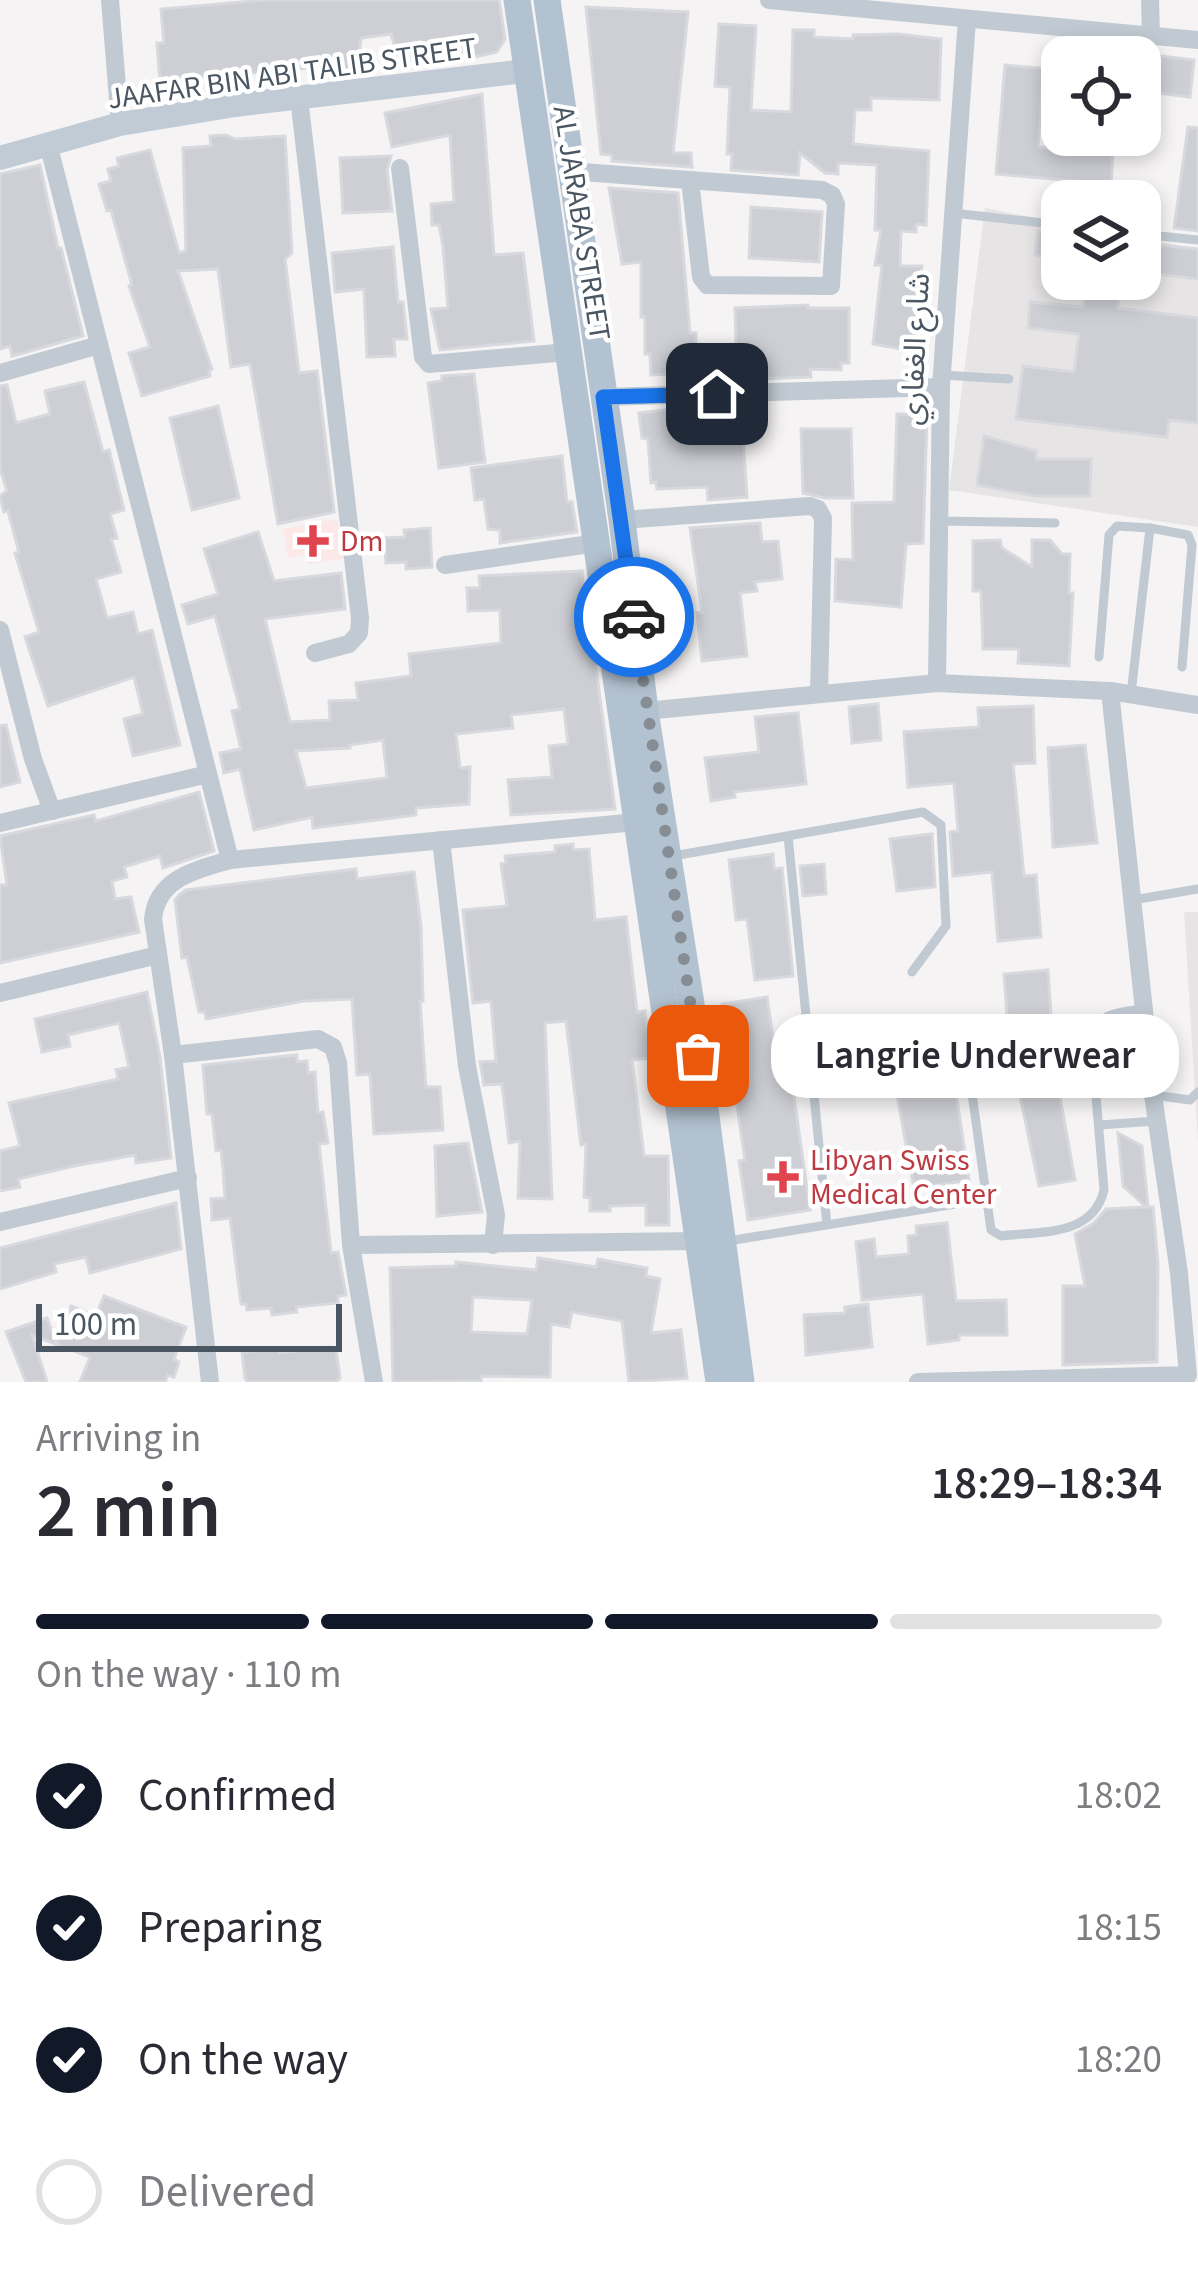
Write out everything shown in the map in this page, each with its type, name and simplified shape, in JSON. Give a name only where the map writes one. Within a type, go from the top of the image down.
[{"type":"main road","name":"AL JARABA STREET","points":[[517,0],[596,543],[627,670],[645,711],[668,856],[712,1242],[719,1382]]},
{"type":"main road","name":"AL JARABA STREET","points":[[547,0],[622,520],[638,822],[741,1382]]},
{"type":"street","points":[[110,0],[120,124]]},
{"type":"street","points":[[769,0],[937,8],[967,19],[1198,40]]},
{"type":"street","points":[[1150,0],[1151,35]]},
{"type":"street","name":"شارع الغفاري","points":[[937,683],[942,381],[967,19]]},
{"type":"street","name":"JAAFAR BIN ABI TALIB STREET","points":[[0,158],[120,124],[525,71]]},
{"type":"street","points":[[299,98],[360,618],[359,632],[349,644],[315,653]]},
{"type":"street","points":[[48,143],[230,860]]},
{"type":"street","points":[[400,168],[423,357],[429,364],[568,352]]},
{"type":"street","points":[[569,171],[822,190],[836,204],[830,286],[707,285],[701,277],[691,181]]},
{"type":"street","points":[[0,374],[99,345]]},
{"type":"street","points":[[603,397],[942,381]]},
{"type":"street","points":[[622,520],[818,509],[823,518],[819,694]]},
{"type":"street","points":[[445,565],[596,543]]},
{"type":"street","points":[[0,630],[33,759],[52,811]]},
{"type":"street","points":[[645,711],[937,683],[1120,692],[1198,705]]},
{"type":"street","points":[[918,1382],[1188,1378],[1132,900],[1120,692]]},
{"type":"street","points":[[0,823],[208,774]]},
{"type":"street","points":[[210,1382],[153,919],[154,904],[163,888],[188,873],[230,860],[638,822]]},
{"type":"street","points":[[441,840],[467,1066],[496,1215],[493,1245]]},
{"type":"street","points":[[0,993],[158,955]]},
{"type":"street","points":[[173,1055],[318,1040],[333,1047],[351,1245],[374,1382]]},
{"type":"street","points":[[0,1222],[188,1178]]},
{"type":"street","points":[[351,1245],[712,1242]]},
{"type":"lane","points":[[953,213],[1041,223]]},
{"type":"lane","points":[[1161,236],[1198,240]]},
{"type":"lane","points":[[942,381],[1009,379]]},
{"type":"lane","points":[[939,520],[1055,523]]},
{"type":"lane","points":[[1100,657],[1109,535],[1118,526],[1150,528],[1188,536],[1192,545],[1182,667]]},
{"type":"lane","points":[[1120,692],[1150,528]]},
{"type":"lane","points":[[668,856],[923,812],[941,825],[946,926],[912,972]]},
{"type":"lane","points":[[788,836],[827,1225]]},
{"type":"lane","points":[[1132,900],[1198,889]]},
{"type":"lane","points":[[968,1065],[991,1230],[997,1235],[1069,1228],[1100,1205],[1104,1190],[1091,1038],[1094,1027],[1109,1014],[1144,1009]]},
{"type":"lane","points":[[1153,1095],[1190,1100],[1198,1092]]},
{"type":"lane","points":[[1099,1125],[1157,1120]]},
{"type":"lane","points":[[712,1242],[986,1199]]},
{"type":"shaded area","points":[[985,208],[1041,219],[1041,300],[1161,300],[1161,242],[1198,249],[1198,527],[949,490]]},
{"type":"shaded area","name":"Dm","points":[[337,519],[345,558],[309,564],[307,554],[288,558],[283,529]]},
{"type":"shaded area","points":[[1184,912],[1198,912],[1198,1141]]},
{"type":"building","points":[[265,0],[499,0],[505,39],[497,52],[463,60],[462,44],[400,64],[391,34],[361,38],[358,69],[308,73],[308,68],[160,81],[161,9]]},
{"type":"building","points":[[586,7],[688,12],[673,153],[691,153],[692,167],[612,161],[612,155],[601,154]]},
{"type":"building","points":[[719,24],[756,26],[751,110],[791,112],[793,30],[814,30],[814,37],[898,34],[941,39],[939,100],[871,98],[871,110],[855,110],[853,144],[929,151],[926,225],[916,224],[916,232],[901,231],[900,266],[922,266],[913,351],[873,344],[882,265],[875,265],[881,230],[875,230],[877,165],[838,163],[838,174],[825,173],[800,153],[798,175],[731,170],[732,154],[727,154],[730,87],[715,86]]},
{"type":"building","points":[[1161,56],[1194,60],[1190,97],[1161,93]]},
{"type":"building","points":[[1005,65],[1041,68],[1041,156],[1113,156],[1111,180],[996,174]]},
{"type":"building","points":[[482,94],[494,255],[523,253],[534,341],[440,350],[431,309],[448,308],[443,246],[439,225],[432,225],[431,204],[454,202],[450,135],[392,147],[385,113]]},
{"type":"building","points":[[1188,127],[1198,128],[1198,231],[1174,228]]},
{"type":"building","points":[[210,136],[235,139],[285,136],[292,253],[285,259],[299,373],[317,371],[334,512],[278,524],[250,364],[231,367],[218,269],[178,271],[212,369],[210,376],[142,396],[129,353],[150,347],[111,210],[107,211],[99,184],[111,181],[108,169],[119,166],[117,158],[150,150],[179,253],[186,251],[183,148],[211,146]]},
{"type":"building","points":[[391,156],[387,170],[392,211],[343,213],[340,158]]},
{"type":"building","points":[[40,165],[83,336],[12,356],[10,346],[0,349],[0,174]]},
{"type":"building","points":[[609,188],[678,193],[690,333],[696,333],[696,373],[651,375],[650,354],[645,354],[645,317],[641,317],[641,262],[622,264]]},
{"type":"building","points":[[751,207],[822,212],[819,262],[749,258]]},
{"type":"building","points":[[1038,231],[1041,231],[1041,256],[1035,255]]},
{"type":"building","points":[[1161,245],[1198,249],[1198,279],[1161,275]]},
{"type":"building","points":[[393,247],[407,339],[394,339],[395,356],[367,357],[364,289],[335,292],[332,253]]},
{"type":"building","points":[[1084,300],[1119,300],[1118,308],[1198,318],[1198,423],[1169,420],[1167,437],[1016,419],[1023,366],[1074,372],[1079,334],[1028,328],[1030,302],[1083,307]]},
{"type":"building","points":[[735,308],[849,308],[849,363],[841,363],[841,370],[810,369],[811,377],[737,380]]},
{"type":"building","points":[[474,374],[485,462],[439,468],[428,383],[442,381],[442,376]]},
{"type":"building","points":[[84,382],[124,510],[110,514],[117,538],[111,539],[121,572],[96,579],[107,618],[133,612],[138,634],[152,630],[180,745],[133,756],[124,719],[143,714],[134,677],[48,706],[25,637],[39,632],[0,496],[7,491],[0,468],[0,386],[7,385],[16,423],[50,414],[45,391]]},
{"type":"building","points":[[218,406],[239,498],[192,510],[170,418]]},
{"type":"building","points":[[681,408],[682,425],[742,421],[747,497],[708,500],[707,487],[657,489],[656,482],[651,483],[648,439],[642,438],[639,413]]},
{"type":"building","points":[[897,414],[927,415],[923,543],[906,544],[901,607],[835,601],[836,559],[853,560],[852,503],[894,502]]},
{"type":"building","points":[[801,429],[851,429],[853,498],[803,493]]},
{"type":"building","points":[[984,436],[1036,451],[1036,459],[1091,459],[1090,496],[1035,496],[977,485]]},
{"type":"building","points":[[562,456],[567,502],[572,502],[577,532],[500,543],[500,530],[488,529],[484,499],[475,500],[471,468]]},
{"type":"building","points":[[760,523],[762,542],[778,541],[782,579],[755,582],[757,591],[740,593],[747,656],[702,661],[697,613],[702,612],[690,528]]},
{"type":"building","points":[[430,528],[432,567],[406,569],[406,562],[386,563],[384,538]]},
{"type":"building","points":[[258,532],[274,581],[341,573],[345,609],[265,619],[290,722],[330,720],[329,701],[358,700],[356,683],[411,676],[409,654],[501,643],[500,610],[468,611],[467,588],[480,588],[479,576],[582,571],[586,633],[591,632],[615,809],[511,815],[508,780],[552,777],[549,746],[568,744],[564,709],[511,715],[513,728],[456,734],[460,768],[470,767],[469,804],[416,808],[416,815],[313,828],[312,817],[254,830],[240,769],[224,773],[220,753],[241,749],[232,711],[240,709],[215,616],[188,624],[182,605],[218,594],[204,549]],"holes":[[[383,740],[387,778],[306,788],[296,751],[350,748]]]},
{"type":"building","points":[[1000,540],[1002,548],[1032,567],[1032,540],[1050,540],[1062,554],[1070,554],[1069,666],[1018,663],[1019,649],[983,649],[981,591],[973,591],[973,541]]},
{"type":"building","points":[[878,704],[881,740],[852,743],[849,707]]},
{"type":"building","points":[[1033,706],[1035,763],[1013,764],[1024,876],[1036,875],[1041,937],[998,941],[992,872],[953,876],[950,832],[958,831],[954,783],[908,787],[904,732],[979,727],[978,708]]},
{"type":"building","points":[[798,713],[806,784],[734,792],[735,797],[711,801],[705,758],[759,752],[755,717]]},
{"type":"building","points":[[6,725],[20,782],[0,787],[0,726]]},
{"type":"building","points":[[1085,745],[1097,843],[1053,847],[1048,748]]},
{"type":"building","points":[[199,792],[214,851],[163,868],[160,856],[124,867],[127,877],[112,881],[115,899],[131,897],[139,932],[0,963],[0,885],[7,885],[0,836],[94,815],[96,821]]},
{"type":"building","points":[[932,834],[935,887],[897,891],[890,839]]},
{"type":"building","points":[[573,844],[573,850],[589,849],[595,920],[626,917],[637,1012],[645,1011],[650,1058],[632,1060],[644,1156],[668,1156],[669,1225],[646,1225],[646,1205],[590,1211],[590,1198],[584,1197],[586,1144],[581,1145],[566,1021],[545,1023],[552,1199],[518,1198],[520,1141],[509,1143],[502,1084],[484,1085],[480,1062],[496,1061],[491,1001],[473,1003],[463,910],[507,906],[501,864],[506,863],[505,856],[555,852],[555,846]]},
{"type":"building","points":[[773,854],[774,869],[782,868],[793,976],[755,980],[747,919],[736,920],[729,860]]},
{"type":"building","points":[[824,864],[826,894],[803,896],[800,866]]},
{"type":"building","points":[[356,869],[357,879],[414,872],[421,926],[426,1087],[440,1087],[443,1130],[374,1134],[370,1074],[357,1075],[352,999],[304,1001],[206,1019],[205,1012],[199,1012],[187,957],[182,958],[175,900],[179,895],[186,890]]},
{"type":"building","points":[[1048,970],[1051,1016],[1047,1016],[1066,1096],[1060,1097],[1075,1180],[1039,1186],[1009,1044],[1004,974]]},
{"type":"building","points":[[147,992],[171,1158],[136,1163],[135,1155],[74,1166],[18,1179],[20,1187],[0,1191],[0,1151],[20,1146],[9,1103],[118,1079],[116,1070],[129,1067],[119,1023],[68,1035],[70,1046],[42,1052],[35,1019]]},
{"type":"building","points":[[767,997],[778,1069],[790,1068],[810,1210],[748,1220],[739,1161],[745,1160],[722,1004]]},
{"type":"building","points":[[887,1022],[888,1054],[839,1063],[839,1047],[821,1048],[820,1028]]},
{"type":"building","points":[[950,1053],[969,1180],[914,1189],[891,1061]]},
{"type":"building","points":[[297,1055],[297,1062],[307,1061],[308,1073],[315,1072],[318,1113],[323,1112],[328,1143],[319,1144],[331,1253],[338,1252],[346,1295],[338,1296],[338,1303],[272,1315],[271,1308],[247,1310],[241,1304],[230,1218],[212,1220],[211,1199],[225,1198],[221,1150],[216,1151],[212,1114],[207,1114],[203,1065]]},
{"type":"building","points":[[1118,1133],[1142,1146],[1148,1207],[1153,1207],[1157,1362],[1063,1365],[1063,1286],[1085,1286],[1075,1234],[1106,1209],[1146,1207],[1123,1186]]},
{"type":"building","points":[[468,1143],[482,1212],[437,1216],[435,1146]]},
{"type":"building","points":[[176,1203],[181,1249],[90,1273],[86,1257],[54,1264],[56,1272],[0,1289],[0,1248]]},
{"type":"building","points":[[947,1223],[956,1301],[1006,1300],[1007,1335],[959,1335],[959,1340],[928,1344],[923,1294],[862,1300],[856,1242],[874,1239],[876,1257],[909,1254],[908,1236],[917,1235],[916,1226]]},
{"type":"building","points":[[538,1258],[596,1267],[598,1259],[647,1268],[646,1276],[660,1279],[651,1333],[681,1330],[687,1378],[629,1382],[622,1321],[572,1312],[569,1327],[551,1324],[550,1377],[393,1382],[390,1268],[456,1266],[456,1262],[536,1270]],"holes":[[[473,1297],[532,1300],[527,1334],[471,1332]]]},
{"type":"building","points":[[104,1296],[186,1327],[174,1359],[179,1362],[174,1377],[168,1375],[165,1382],[80,1382],[90,1357],[32,1335],[47,1382],[26,1382],[6,1332],[47,1318],[57,1344],[71,1306],[96,1316]]},
{"type":"building","points":[[868,1304],[872,1347],[806,1355],[804,1315],[845,1313],[845,1307]]},
{"type":"building","points":[[336,1350],[340,1378],[336,1382],[248,1382],[245,1378],[242,1352]]},
{"type":"way so far","points":[[634,617],[698,1056]]},
{"type":"place","name":"Dm","points":[[313,541]]},
{"type":"place","name":"Langrie Underwear","points":[[698,1056]]},
{"type":"place","name":"Libyan Swiss Medical Center","points":[[783,1177]]},
{"type":"route","points":[[634,617],[603,397],[717,394]]}]
